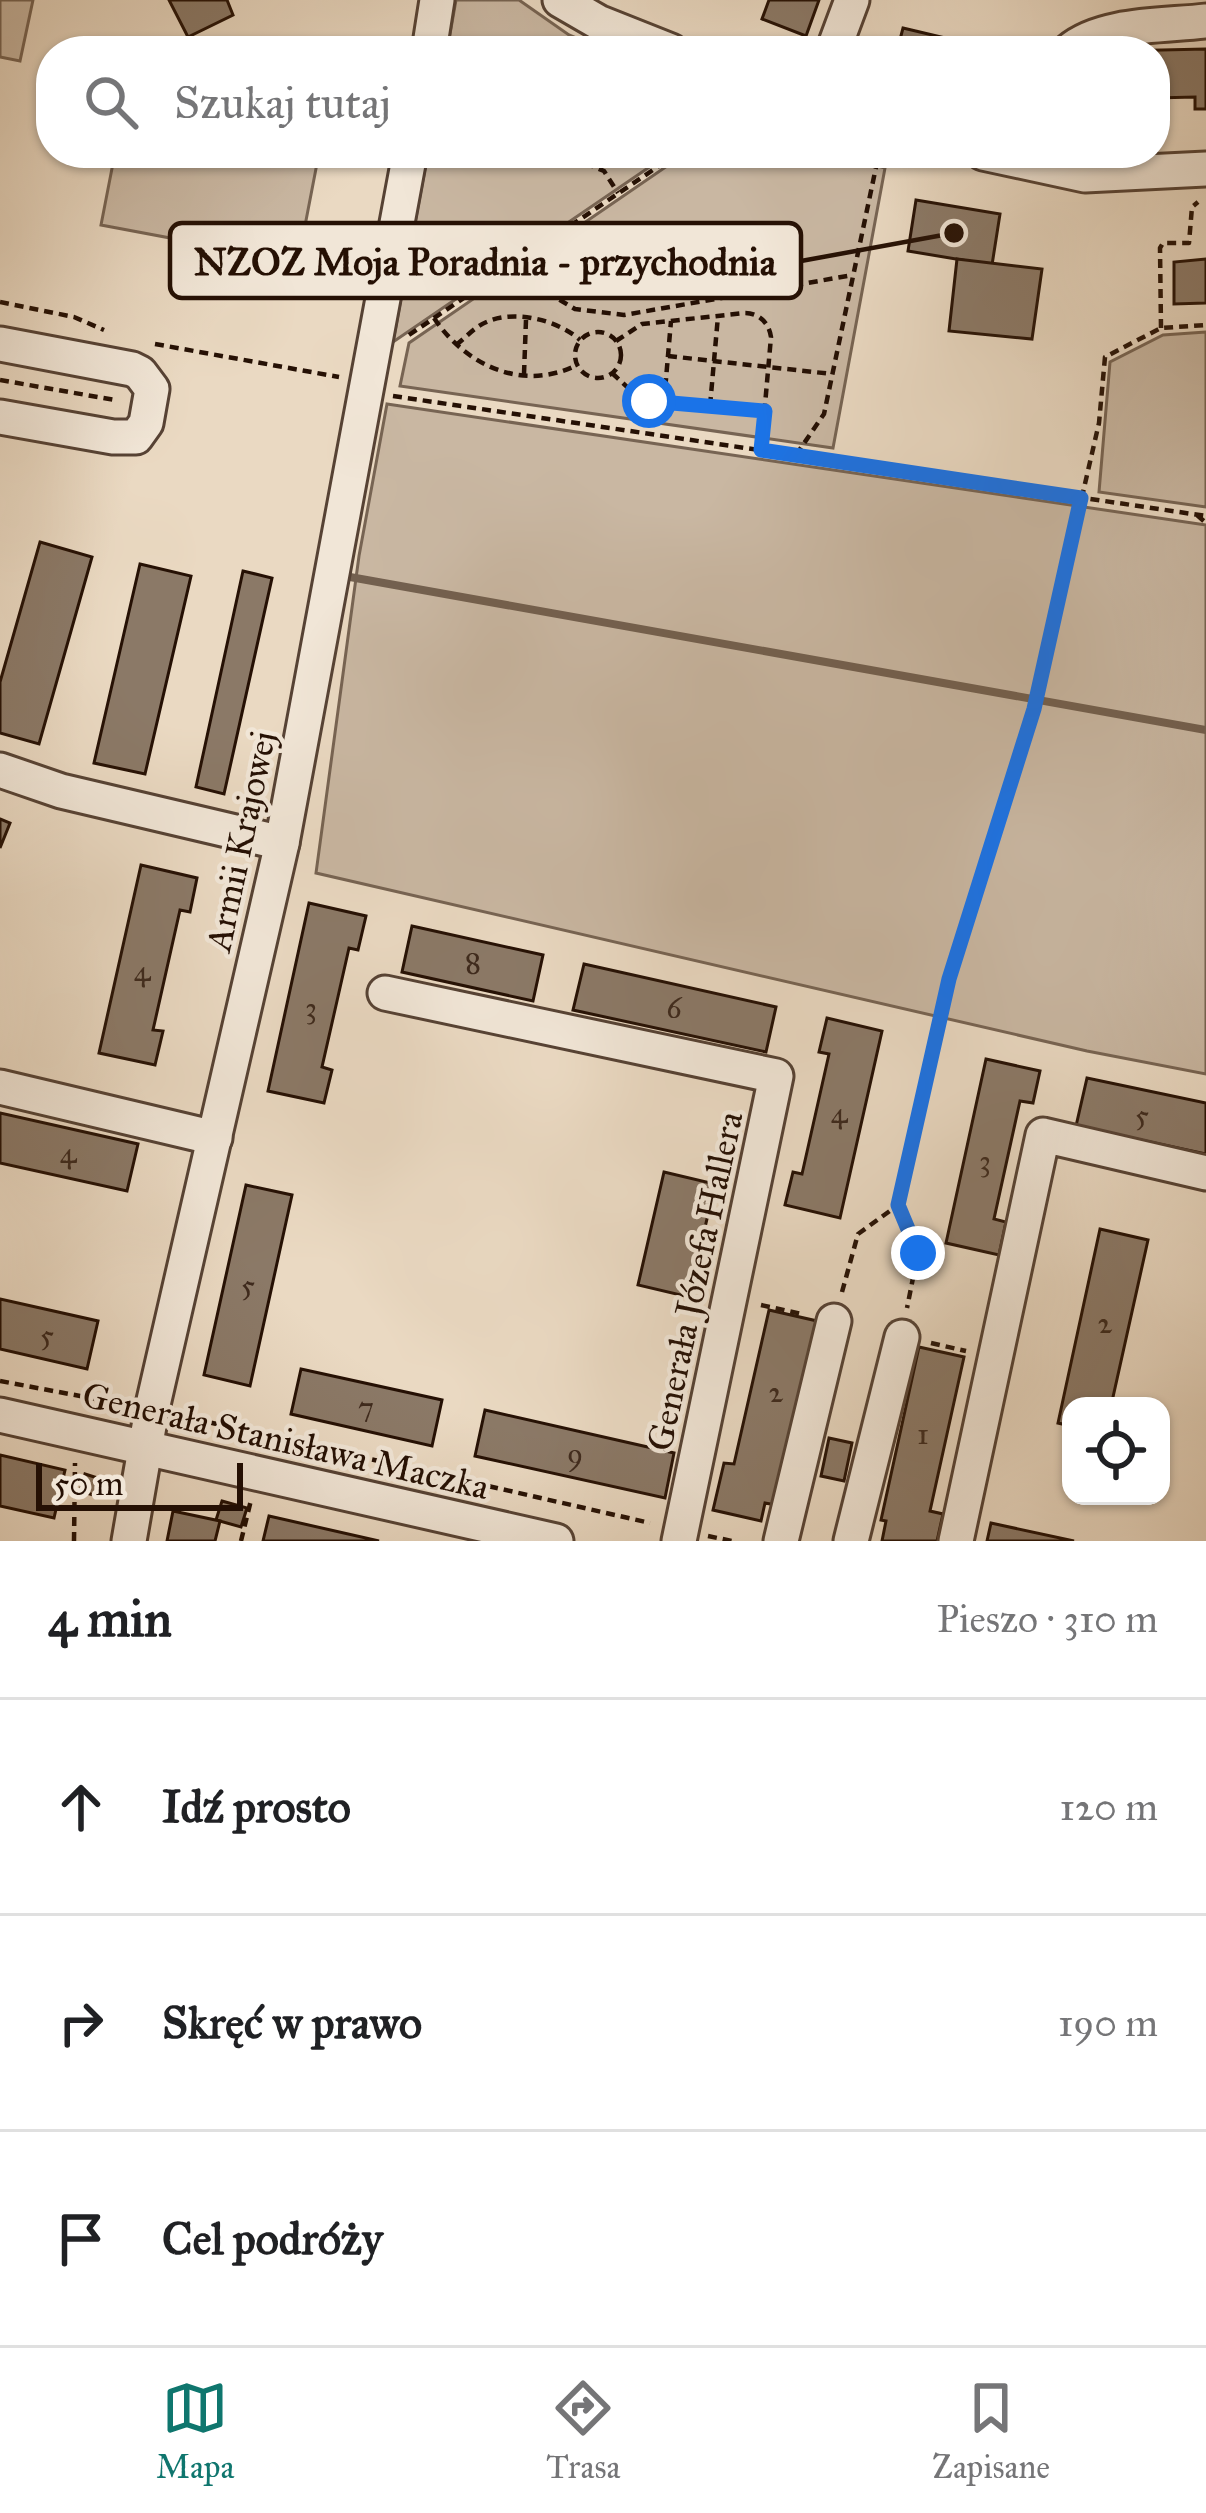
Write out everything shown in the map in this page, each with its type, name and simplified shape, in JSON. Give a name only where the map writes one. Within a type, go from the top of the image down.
[{"type":"street","points":[[431,36],[437,0]]},
{"type":"street","points":[[560,0],[604,11],[646,36]]},
{"type":"street","points":[[838,36],[852,0]]},
{"type":"street","points":[[1095,36],[1206,21]]},
{"type":"street","name":"Armii Krajowej","points":[[129,1541],[152,1409],[282,843],[354,385],[406,168]]},
{"type":"street","points":[[1066,168],[1085,175],[1205,169]]},
{"type":"street","points":[[0,344],[132,369],[152,389],[146,423],[136,437],[0,417]]},
{"type":"street","points":[[0,770],[61,791],[282,843]]},
{"type":"street","name":"Generała Józefa Hallera","points":[[385,993],[776,1076],[680,1536]]},
{"type":"street","points":[[0,1087],[215,1138]]},
{"type":"street","points":[[956,1541],[1043,1135],[1206,1173]]},
{"type":"street","points":[[782,1541],[834,1321]]},
{"type":"street","points":[[851,1541],[902,1337]]},
{"type":"street","name":"Generała Stanisława Maczka","points":[[0,1414],[556,1541]]},
{"type":"path","points":[[590,168],[604,171],[618,193]]},
{"type":"path","points":[[399,342],[656,168]]},
{"type":"path","points":[[796,455],[824,415],[876,168]]},
{"type":"path","points":[[1161,328],[1160,248],[1163,243],[1189,243],[1192,207],[1202,199],[1205,169]]},
{"type":"path","points":[[507,268],[574,309],[624,315],[853,275]]},
{"type":"path","points":[[0,302],[74,317],[117,337]]},
{"type":"path","points":[[616,341],[634,327],[671,321],[751,313],[763,320],[771,337],[761,450]]},
{"type":"path","points":[[710,408],[718,316]]},
{"type":"path","points":[[455,346],[485,322],[526,320],[558,323],[580,340]]},
{"type":"path","points":[[524,376],[526,320]]},
{"type":"path","points":[[435,321],[455,346],[490,368],[547,377],[577,365]]},
{"type":"path","points":[[664,402],[671,321]]},
{"type":"path","points":[[902,1337],[918,1253],[898,1205],[949,979],[1034,709],[1099,423],[1105,357],[1161,328],[1206,326]]},
{"type":"path","points":[[601,332],[616,341],[621,359],[612,373],[594,378],[577,365],[574,351],[580,340],[601,332]]},
{"type":"path","points":[[142,342],[354,385],[1206,519]]},
{"type":"path","points":[[668,356],[832,374]]},
{"type":"path","points":[[612,373],[633,396],[765,411]]},
{"type":"path","points":[[0,380],[115,400]]},
{"type":"path","points":[[834,1321],[858,1234],[898,1205]]},
{"type":"path","points":[[0,1381],[152,1409],[680,1536],[732,1541]]},
{"type":"path","points":[[74,1538],[77,1454]]},
{"type":"path","points":[[242,1541],[254,1490]]},
{"type":"shaded area","points":[[0,0],[33,0],[20,61],[0,57]]},
{"type":"shaded area","points":[[456,0],[519,0],[571,36],[450,36]]},
{"type":"shaded area","points":[[112,168],[316,168],[298,262],[101,225]]},
{"type":"shaded area","points":[[425,168],[648,168],[393,342]]},
{"type":"shaded area","points":[[664,168],[885,168],[833,448],[400,386],[409,343]]},
{"type":"shaded area","points":[[1206,332],[1206,507],[1099,492],[1110,362],[1163,335]]},
{"type":"shaded area","points":[[387,404],[1206,525],[1206,1074],[1087,1051],[316,873],[359,556]]},
{"type":"building","points":[[169,0],[227,0],[233,15],[187,36]]},
{"type":"building","points":[[769,0],[819,0],[806,36],[762,19]]},
{"type":"building","points":[[903,28],[937,36],[901,36]]},
{"type":"building","points":[[1206,49],[1206,109],[1195,109],[1195,97],[1170,98],[1170,50]]},
{"type":"building","points":[[916,200],[1000,214],[992,265],[908,251]]},
{"type":"building","points":[[957,259],[1042,269],[1032,339],[949,331]]},
{"type":"building","points":[[1206,259],[1206,303],[1174,304],[1174,262]]},
{"type":"building","points":[[40,542],[92,557],[39,744],[0,733],[0,682]]},
{"type":"building","points":[[140,564],[191,576],[145,774],[94,763]]},
{"type":"building","points":[[243,571],[272,578],[224,794],[196,787]]},
{"type":"building","points":[[0,819],[10,823],[0,848]]},
{"type":"building","points":[[141,865],[197,878],[190,912],[180,910],[153,1030],[163,1031],[155,1065],[99,1053]]},
{"type":"building","points":[[309,903],[366,916],[358,950],[349,948],[322,1067],[332,1070],[324,1103],[268,1091]]},
{"type":"building","points":[[412,926],[543,955],[533,1001],[402,972]]},
{"type":"building","points":[[584,964],[776,1007],[766,1052],[573,1010]]},
{"type":"building","points":[[827,1018],[882,1031],[840,1218],[785,1205],[793,1172],[802,1174],[829,1054],[819,1052]]},
{"type":"building","points":[[986,1059],[1040,1071],[1033,1103],[1020,1101],[994,1219],[1006,1222],[999,1255],[946,1243]]},
{"type":"building","points":[[1087,1078],[1206,1103],[1206,1154],[1076,1126]]},
{"type":"building","points":[[0,1113],[138,1144],[127,1191],[0,1163]]},
{"type":"building","points":[[664,1172],[715,1184],[689,1297],[638,1285]]},
{"type":"building","points":[[246,1185],[292,1195],[250,1386],[204,1375]]},
{"type":"building","points":[[1100,1229],[1148,1240],[1113,1397],[1064,1397]]},
{"type":"building","points":[[0,1299],[98,1321],[87,1369],[0,1349]]},
{"type":"building","points":[[769,1310],[817,1321],[776,1505],[765,1503],[761,1521],[713,1510],[724,1463],[734,1464]]},
{"type":"building","points":[[919,1347],[964,1357],[930,1511],[943,1514],[937,1541],[882,1541],[886,1521],[881,1520]]},
{"type":"building","points":[[301,1369],[442,1400],[432,1446],[291,1414]]},
{"type":"building","points":[[485,1410],[674,1453],[665,1498],[475,1456]]},
{"type":"building","points":[[829,1438],[852,1443],[844,1481],[821,1476]]},
{"type":"building","points":[[0,1455],[65,1470],[54,1518],[0,1506]]},
{"type":"building","points":[[85,1474],[104,1480],[100,1497],[80,1491]]},
{"type":"building","points":[[222,1501],[247,1508],[241,1527],[216,1520]]},
{"type":"building","points":[[173,1511],[220,1521],[215,1541],[167,1541]]},
{"type":"building","points":[[269,1516],[379,1541],[263,1541]]},
{"type":"building","points":[[991,1523],[1074,1541],[987,1541]]},
{"type":"waterway","points":[[350,577],[1206,730]]},
{"type":"place","name":"NZOZ Moja Poradnia - przychodnia","points":[[954,233]]},
{"type":"route","points":[[649,401],[765,411],[761,450],[1081,498],[1034,709],[949,979],[898,1205],[918,1253]]}]
